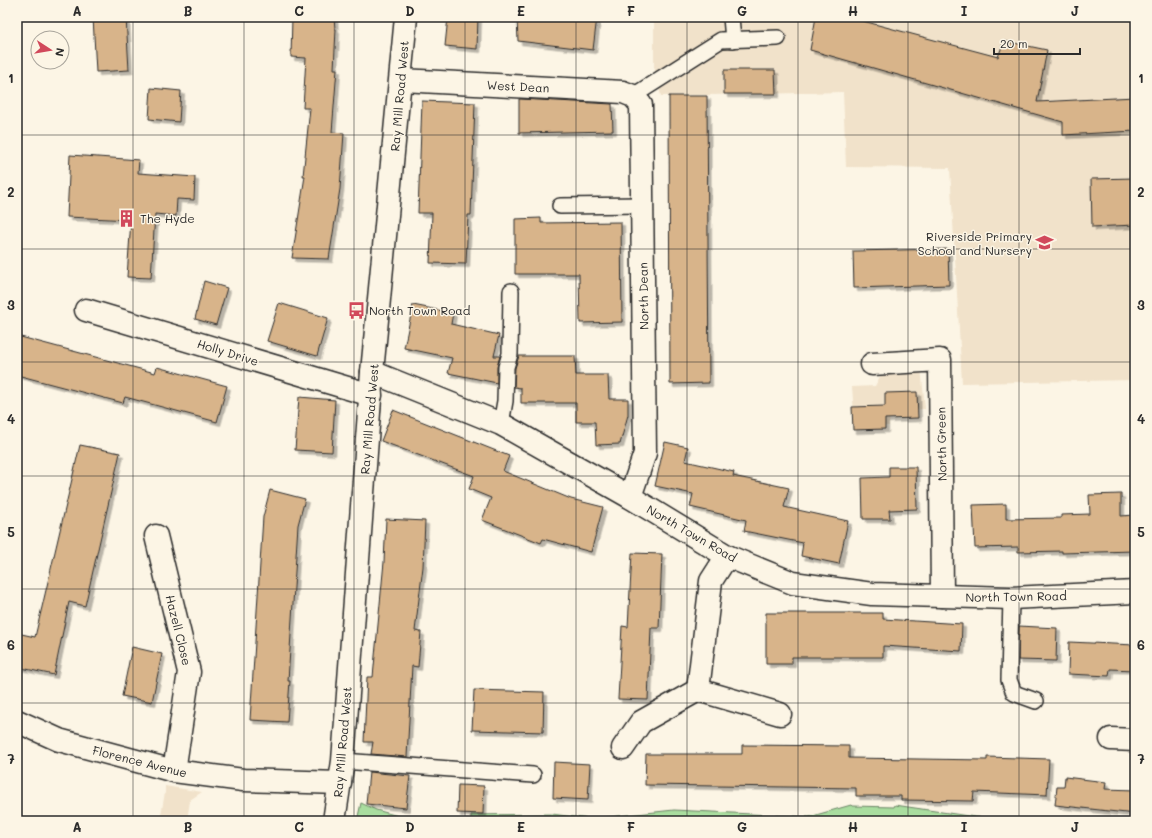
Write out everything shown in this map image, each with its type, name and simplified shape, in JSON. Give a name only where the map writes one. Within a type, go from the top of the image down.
[{"type":"street","name":"Ray Mill Road West","points":[[334,821],[343,762],[372,372],[402,80],[406,17]]},
{"type":"street","name":"West Dean","points":[[402,80],[623,92],[633,96]]},
{"type":"street","name":"North Dean","points":[[630,497],[645,453],[641,105],[633,96]]},
{"type":"street","name":"Holly Drive","points":[[86,310],[371,395]]},
{"type":"street","name":"North Green","points":[[872,364],[940,360],[942,596]]},
{"type":"street","name":"North Town Road","points":[[372,372],[501,424],[630,497],[726,556],[793,583],[872,594],[1011,598],[1135,592]]},
{"type":"street","name":"Hazell Close","points":[[156,536],[189,672],[174,772]]},
{"type":"street","points":[[698,690],[711,581],[726,556]]},
{"type":"street","points":[[623,748],[641,722],[698,690],[780,714]]},
{"type":"street","name":"Florence Avenue","points":[[17,721],[59,740],[174,772],[243,780],[340,784]]},
{"type":"street","points":[[1111,739],[1135,740]]},
{"type":"lane","points":[[731,17],[732,40]]},
{"type":"lane","points":[[633,96],[721,40],[778,38]]},
{"type":"lane","points":[[560,206],[642,205]]},
{"type":"lane","points":[[501,424],[505,401],[506,367],[510,354],[511,291]]},
{"type":"lane","points":[[1011,598],[1009,680],[1014,693],[1036,701]]},
{"type":"lane","points":[[343,762],[533,775]]},
{"type":"shaded area","name":"Riverside Primary School and Nursery","points":[[654,17],[1135,17],[1135,380],[962,383],[950,168],[846,167],[843,92],[661,96],[654,66]]},
{"type":"shaded area","points":[[885,367],[921,367],[925,409],[890,411],[889,426],[855,427],[852,387],[875,386]]},
{"type":"shaded area","points":[[165,786],[202,792],[190,800],[187,821],[160,821]]},
{"type":"green space","points":[[361,803],[376,810],[417,821],[357,821]]},
{"type":"green space","points":[[851,805],[894,807],[895,805],[975,817],[1040,821],[471,821],[471,815],[552,814],[590,819],[674,810],[809,817]]},
{"type":"building","points":[[93,17],[126,17],[129,70],[96,72]]},
{"type":"building","points":[[292,17],[334,17],[336,29],[334,69],[337,69],[332,132],[344,133],[340,189],[329,259],[292,258],[305,176],[303,176],[310,108],[303,108],[306,58],[291,57]]},
{"type":"building","points":[[448,17],[478,17],[477,49],[445,46]]},
{"type":"building","points":[[517,17],[597,17],[593,50],[518,41]]},
{"type":"building","points":[[816,17],[848,17],[998,57],[1004,41],[1047,50],[1037,102],[1135,97],[1135,131],[1063,135],[1063,122],[810,50]]},
{"type":"building","points":[[724,70],[775,70],[776,94],[724,94]]},
{"type":"building","points":[[151,88],[181,91],[179,122],[149,119]]},
{"type":"building","points":[[669,96],[707,96],[709,383],[670,384]]},
{"type":"building","points":[[519,99],[612,104],[613,131],[519,133]]},
{"type":"building","points":[[422,101],[475,103],[471,215],[468,215],[466,264],[430,263],[432,213],[418,213]]},
{"type":"building","name":"The Hyde","points":[[70,155],[139,160],[138,173],[195,177],[194,200],[177,199],[176,216],[155,214],[151,278],[127,277],[131,220],[67,217]]},
{"type":"building","points":[[1135,178],[1135,225],[1092,227],[1091,179]]},
{"type":"building","points":[[541,218],[541,223],[621,222],[622,322],[580,323],[579,274],[515,274],[515,219]]},
{"type":"building","points":[[948,249],[949,285],[854,288],[853,251]]},
{"type":"building","points":[[204,281],[227,288],[216,325],[195,319]]},
{"type":"building","points":[[279,303],[328,318],[317,356],[267,341]]},
{"type":"building","points":[[413,305],[453,313],[451,324],[499,335],[494,356],[500,356],[497,367],[497,383],[448,373],[452,358],[404,348]]},
{"type":"building","points":[[17,336],[155,373],[157,367],[227,386],[217,422],[125,397],[123,403],[17,375]]},
{"type":"building","points":[[519,356],[575,356],[576,375],[608,375],[609,399],[628,399],[628,415],[620,444],[596,445],[595,422],[576,422],[576,403],[521,403],[521,388],[514,387],[515,368]]},
{"type":"building","points":[[917,392],[918,418],[885,419],[885,429],[853,430],[852,407],[885,406],[885,393]]},
{"type":"building","points":[[299,397],[335,400],[332,452],[295,450]]},
{"type":"building","points":[[393,410],[509,456],[503,471],[571,499],[603,507],[591,552],[543,539],[541,543],[482,520],[491,498],[469,489],[474,476],[381,441]]},
{"type":"building","points":[[665,442],[688,447],[685,461],[734,472],[733,476],[789,488],[784,507],[848,521],[839,564],[801,556],[803,543],[744,531],[746,520],[690,507],[693,494],[655,486]]},
{"type":"building","points":[[80,445],[120,453],[85,606],[69,602],[54,675],[17,667],[17,633],[35,637]]},
{"type":"building","points":[[889,467],[916,467],[917,509],[889,510],[890,519],[863,519],[862,478],[889,477]]},
{"type":"building","points":[[270,490],[305,499],[298,525],[288,681],[290,681],[287,722],[250,720],[263,517]]},
{"type":"building","points":[[1121,494],[1121,516],[1135,515],[1135,551],[1062,553],[1062,551],[1018,552],[1018,547],[975,548],[973,505],[1006,504],[1006,519],[1061,518],[1061,515],[1090,514],[1089,495]]},
{"type":"building","points":[[386,519],[425,521],[423,567],[415,631],[421,632],[418,667],[412,666],[407,757],[371,754],[373,742],[364,742],[367,677],[373,677],[384,562]]},
{"type":"building","points":[[632,553],[662,554],[659,628],[651,628],[648,700],[618,699],[622,626],[628,627]]},
{"type":"building","points":[[766,613],[883,613],[883,619],[962,624],[961,651],[883,646],[883,657],[792,657],[792,664],[766,664]]},
{"type":"building","points":[[1019,626],[1057,628],[1056,661],[1018,660]]},
{"type":"building","points":[[1069,642],[1135,645],[1135,670],[1110,669],[1109,676],[1068,674]]},
{"type":"building","points":[[132,647],[162,654],[152,702],[122,696]]},
{"type":"building","points":[[474,690],[544,692],[543,732],[472,730]]},
{"type":"building","points":[[742,745],[849,746],[849,758],[987,760],[987,757],[1049,759],[1047,795],[974,792],[973,801],[901,800],[901,796],[856,796],[856,788],[645,785],[646,754],[742,754]]},
{"type":"building","points":[[554,762],[590,764],[588,800],[553,798]]},
{"type":"building","points":[[369,772],[410,776],[406,808],[366,804]]},
{"type":"building","points":[[1065,777],[1106,782],[1105,789],[1135,790],[1135,814],[1055,805],[1057,787],[1064,787]]},
{"type":"building","points":[[458,785],[484,786],[483,814],[457,813]]},
{"type":"place","name":"The Hyde","points":[[127,218]]},
{"type":"place","name":"Riverside Primary School and Nursery","points":[[1045,243]]},
{"type":"place","name":"North Town Road","points":[[356,310]]}]
